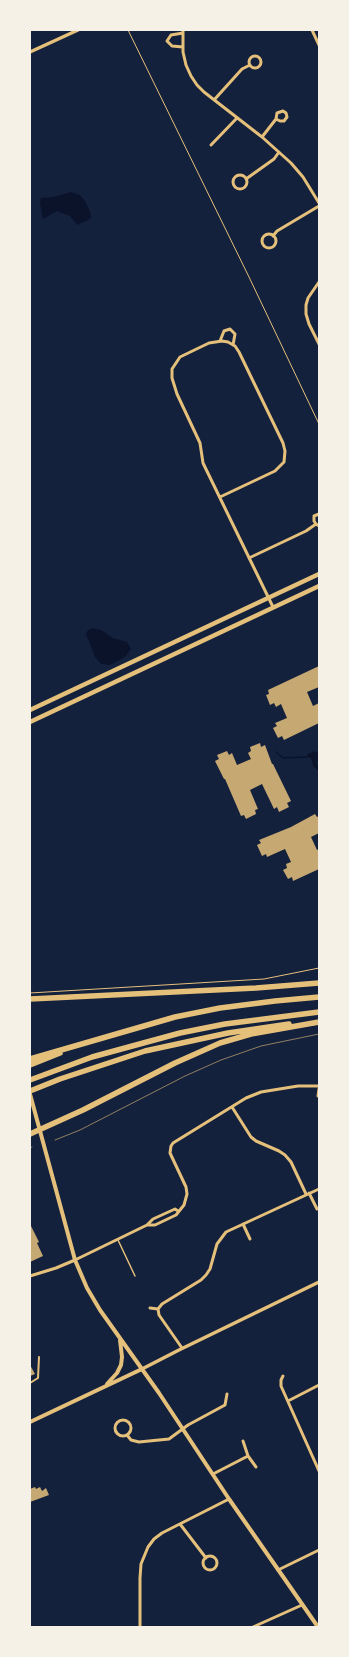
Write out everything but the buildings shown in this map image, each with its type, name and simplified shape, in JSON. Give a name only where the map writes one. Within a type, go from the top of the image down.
[{"type":"highway","points":[[30,999],[256,988],[319,982]]},
{"type":"highway","points":[[30,1059],[175,1017],[220,1008],[319,997]]},
{"type":"highway","points":[[30,1080],[92,1057],[180,1033],[225,1024],[319,1012]]},
{"type":"highway","points":[[30,1092],[98,1066],[145,1051],[228,1033],[275,1025],[319,1022]]},
{"type":"highway","points":[[30,1134],[175,1063],[220,1043],[251,1034],[319,1022]]},
{"type":"highway","points":[[30,1065],[100,1039]]},
{"type":"main road","points":[[30,710],[319,574]]},
{"type":"main road","points":[[30,722],[319,586]]},
{"type":"main road","points":[[30,1092],[74,1260],[94,1299],[119,1338],[142,1369],[318,1627]]},
{"type":"main road","points":[[107,1385],[117,1373],[121,1365],[122,1356],[119,1338]]},
{"type":"main road","points":[[30,1422],[142,1369]]},
{"type":"street","points":[[30,52],[78,30]]},
{"type":"street","points":[[312,30],[318,39],[319,45]]},
{"type":"street","points":[[183,47],[172,46],[167,41],[171,35],[183,31],[183,47],[186,65],[191,76],[204,92],[262,137],[291,163],[303,177],[319,205],[273,236]]},
{"type":"street","points":[[253,56],[260,60],[261,64],[259,67],[253,68],[250,65],[249,61],[253,56]]},
{"type":"street","points":[[214,100],[242,69],[250,65]]},
{"type":"street","points":[[211,145],[237,118]]},
{"type":"street","points":[[262,137],[276,119]]},
{"type":"street","points":[[246,179],[274,159],[279,152]]},
{"type":"street","points":[[237,176],[242,176],[246,179],[246,185],[243,188],[239,189],[233,186],[233,181],[237,176]]},
{"type":"street","points":[[269,234],[273,236],[276,241],[274,245],[269,248],[265,246],[263,242],[264,238],[269,234]]},
{"type":"street","points":[[319,282],[308,298],[306,305],[306,314],[309,324],[319,344]]},
{"type":"street","points":[[220,341],[224,331],[230,329],[235,334],[233,345]]},
{"type":"street","points":[[220,497],[275,471],[281,467],[285,458],[283,443],[239,352],[228,342],[220,341],[209,343],[180,357],[172,369],[172,378],[177,394],[200,443],[203,463],[273,607]]},
{"type":"street","points":[[249,558],[317,525],[314,518],[319,514]]},
{"type":"street","points":[[147,1225],[155,1225],[176,1215],[184,1204],[187,1194],[186,1187],[170,1153],[170,1146],[232,1106],[261,1092],[298,1086],[319,1087],[318,1096]]},
{"type":"street","points":[[232,1106],[256,1141],[279,1151],[291,1162],[317,1209]]},
{"type":"street","points":[[182,1348],[159,1315],[158,1309],[162,1304],[206,1275],[210,1269],[220,1238],[226,1232],[319,1189]]},
{"type":"street","points":[[30,1276],[56,1268],[118,1240],[147,1225],[153,1220],[175,1210],[178,1211]]},
{"type":"street","points":[[243,1224],[250,1239]]},
{"type":"street","points":[[142,1369],[182,1348],[319,1282]]},
{"type":"street","points":[[150,1308],[158,1309]]},
{"type":"street","points":[[30,1384],[38,1378],[39,1357]]},
{"type":"street","points":[[283,1376],[281,1386],[319,1471]]},
{"type":"street","points":[[288,1401],[319,1385]]},
{"type":"street","points":[[127,1435],[131,1429],[130,1424],[126,1420],[120,1420],[116,1425],[116,1431],[120,1435],[127,1435],[134,1441],[169,1439],[183,1429],[225,1405],[228,1394]]},
{"type":"street","points":[[243,1441],[248,1456],[256,1467]]},
{"type":"street","points":[[213,1474],[248,1456]]},
{"type":"street","points":[[140,1627],[141,1564],[148,1547],[154,1539],[230,1499]]},
{"type":"street","points":[[180,1524],[206,1558]]},
{"type":"street","points":[[278,1570],[319,1550]]},
{"type":"street","points":[[210,1556],[216,1559],[217,1563],[215,1567],[210,1569],[206,1567],[204,1564],[206,1558],[210,1556]]},
{"type":"street","points":[[253,1627],[302,1605]]},
{"type":"lane","points":[[118,1240],[134,1276]]},
{"type":"path","points":[[128,30],[319,424]]},
{"type":"path","points":[[30,993],[264,979],[319,968]]},
{"type":"water","points":[[71,192],[80,195],[85,201],[90,211],[90,219],[77,225],[70,216],[57,211],[43,219],[40,203],[41,198],[53,197]]},
{"type":"water","points":[[93,628],[101,630],[113,638],[127,642],[131,649],[125,657],[110,665],[101,664],[95,657],[86,634],[88,630]]},
{"type":"water","points":[[315,751],[319,754],[317,763],[319,771],[313,766],[311,758],[306,757],[308,754]]},
{"type":"waterway","points":[[276,752],[283,758],[306,757]]},
{"type":"tram line","points":[[55,1140],[80,1130],[185,1076],[221,1060],[261,1046],[319,1034]]}]
